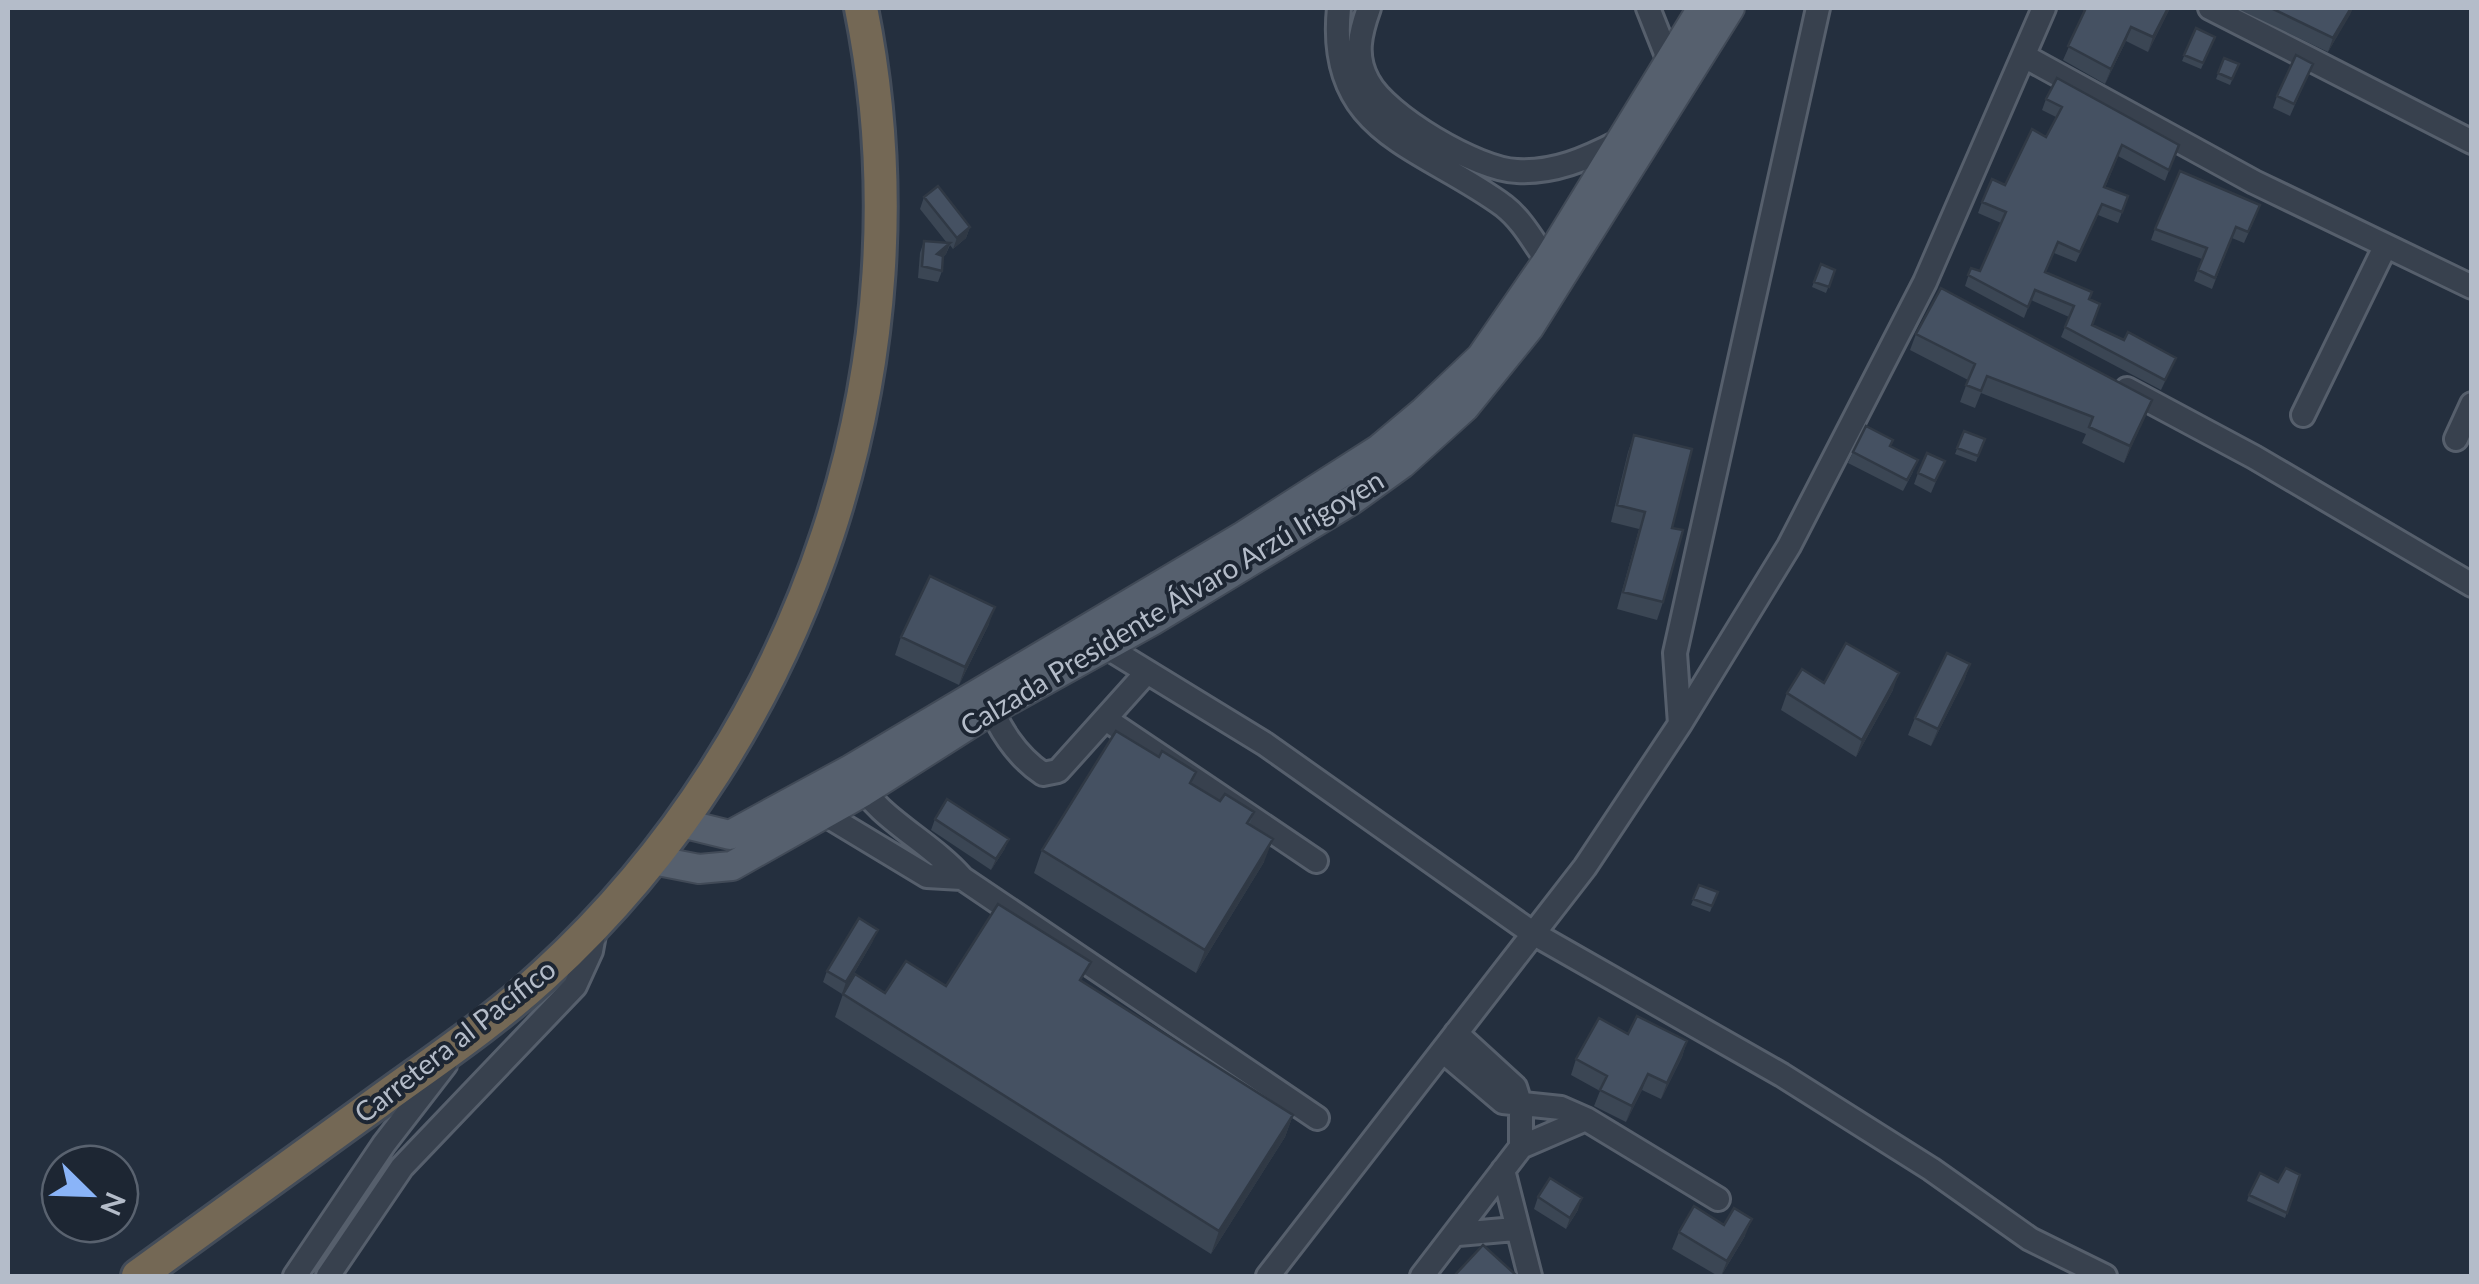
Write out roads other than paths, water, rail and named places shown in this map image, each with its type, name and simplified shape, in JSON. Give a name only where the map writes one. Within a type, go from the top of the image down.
[{"type":"highway","name":"Carretera al Pacífico","points":[[138,1276],[470,1035],[544,975],[653,860],[731,747],[788,638],[826,541],[852,452],[870,356],[881,233],[878,134],[861,8]]},
{"type":"main road","name":"Calzada Presidente Álvaro Arzú Irigoyen","points":[[680,823],[730,835],[857,781],[987,699],[1352,500],[1425,445],[1500,368],[1618,142],[1702,8]]},
{"type":"main road","name":"Calzada Presidente Álvaro Arzú Irigoyen","points":[[1554,269],[1730,8]]},
{"type":"main road","name":"Calzada Presidente Álvaro Arzú Irigoyen","points":[[653,860],[700,869],[732,866],[826,815],[857,781]]},
{"type":"street","points":[[1339,8],[1336,43],[1351,66],[1384,101],[1478,162],[1515,171],[1551,168],[1581,162],[1618,142]]},
{"type":"street","points":[[1369,8],[1351,66],[1348,91],[1366,114],[1506,207],[1554,269]]},
{"type":"street","points":[[1648,8],[1670,61]]},
{"type":"street","points":[[1680,724],[1675,653],[1818,8]]},
{"type":"street","points":[[1268,1276],[1531,932],[1586,867],[1680,724],[1789,546],[1934,287],[2044,8]]},
{"type":"street","points":[[2210,8],[2472,142]]},
{"type":"street","points":[[2024,56],[2385,247],[2472,287]]},
{"type":"street","points":[[1470,186],[1478,162]]},
{"type":"street","points":[[2303,415],[2385,247]]},
{"type":"street","points":[[2099,374],[2254,457],[2472,585]]},
{"type":"street","points":[[2456,439],[2472,404]]},
{"type":"street","points":[[1099,636],[1148,672],[1265,744],[1531,932],[1782,1075],[1932,1169],[2030,1239],[2104,1276]]},
{"type":"street","points":[[987,699],[1026,762],[1044,774],[1058,771],[1148,672]]},
{"type":"street","points":[[1107,720],[1316,861]]},
{"type":"street","points":[[857,781],[887,816],[938,850],[962,878],[1317,1118]]},
{"type":"street","points":[[826,815],[926,876],[962,878]]},
{"type":"street","points":[[328,1276],[402,1167],[575,986],[591,951],[596,924]]},
{"type":"street","points":[[295,1276],[432,1081],[470,1035]]},
{"type":"street","points":[[1449,1042],[1515,1087],[1520,1106],[1520,1146]]},
{"type":"street","points":[[432,1081],[465,1099]]},
{"type":"street","points":[[1520,1106],[1536,1103],[1586,1118],[1718,1198]]},
{"type":"street","points":[[1422,1276],[1458,1234],[1520,1146],[1586,1118]]},
{"type":"street","points":[[1503,1170],[1530,1276]]},
{"type":"street","points":[[1458,1234],[1516,1229]]}]
